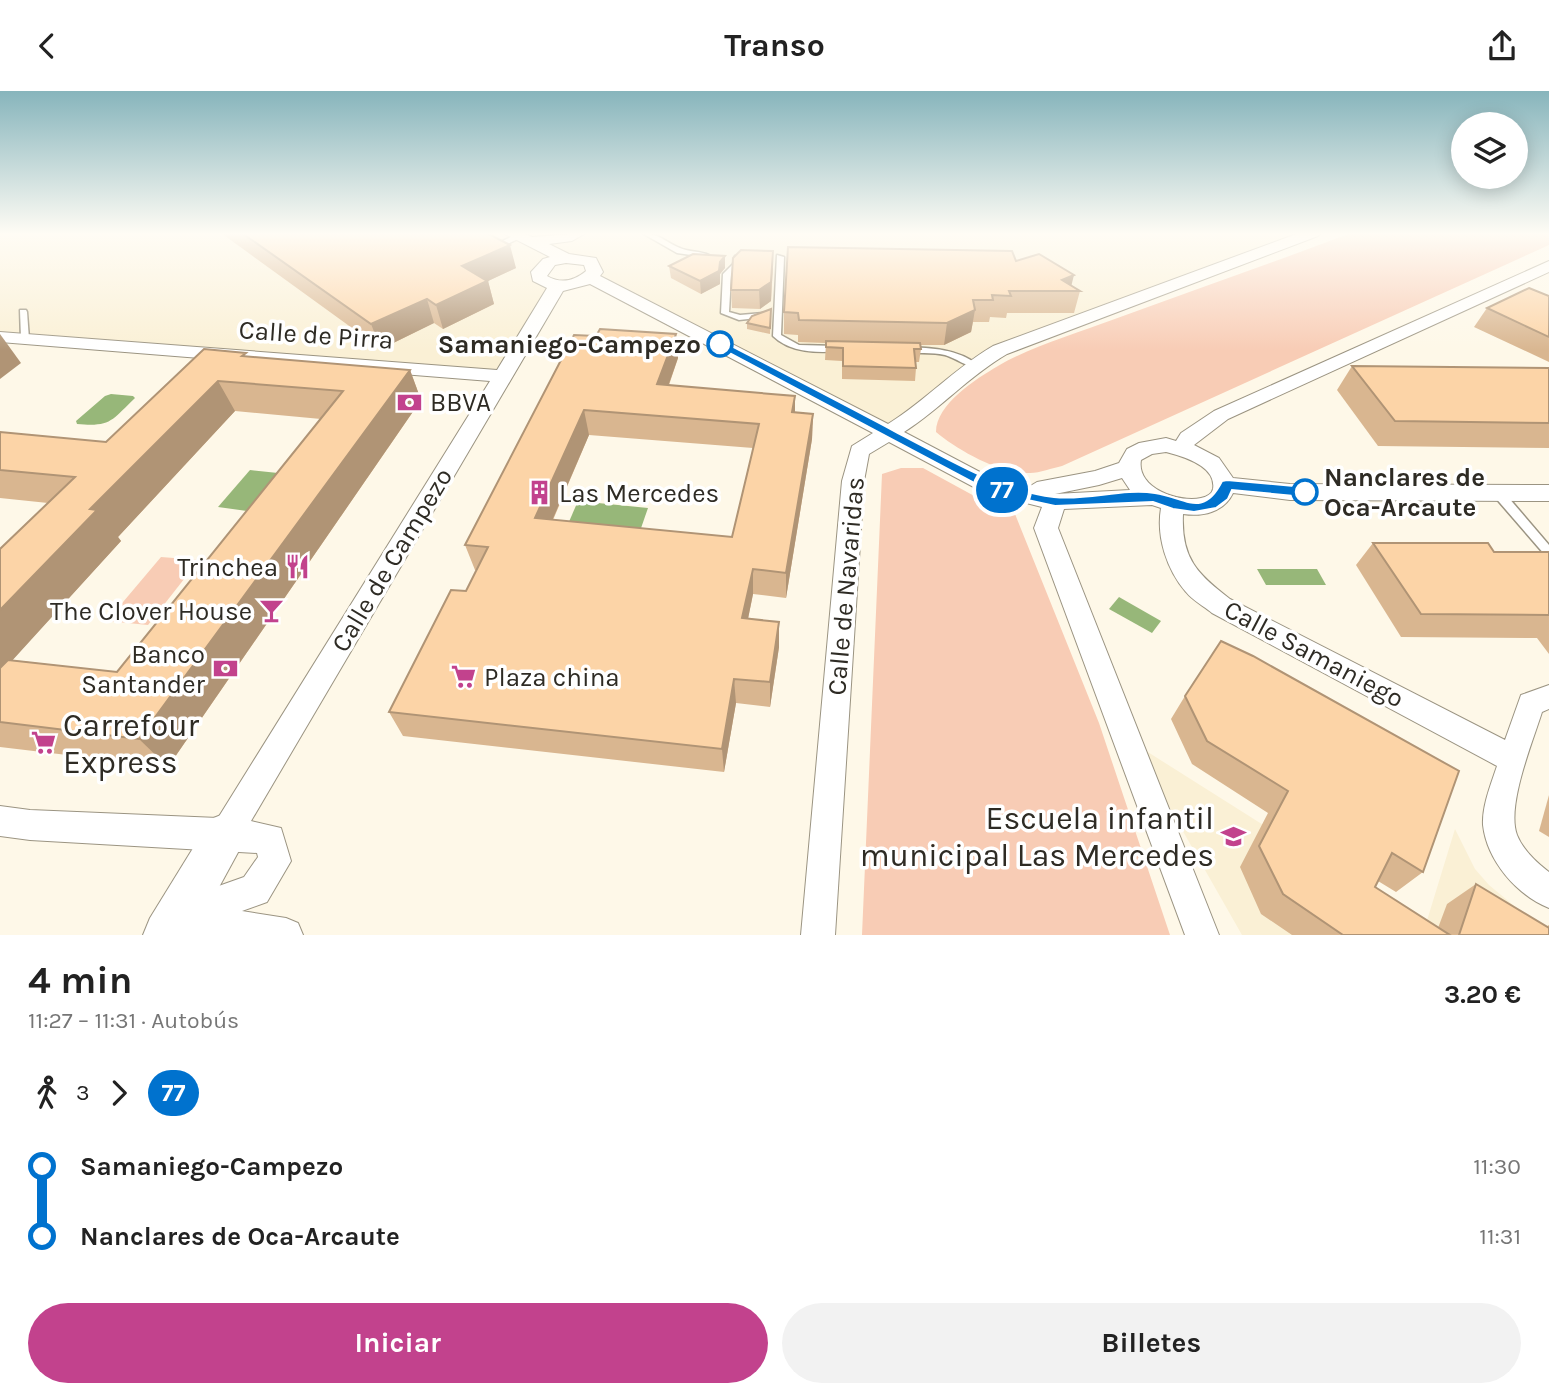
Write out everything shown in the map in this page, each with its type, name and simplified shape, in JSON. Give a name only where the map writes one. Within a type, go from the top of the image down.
[{"type":"main road","points":[[172,926],[226,834]]},
{"type":"street","points":[[538,272],[539,278],[557,286],[573,285],[575,272]]},
{"type":"street","points":[[591,272],[611,286],[991,487],[1055,502],[1163,501],[1194,507],[1212,505],[1223,496],[1227,485],[1224,475],[1201,454],[1182,447],[1166,445],[1139,450],[1131,458],[1129,467],[1132,478],[1141,488],[1163,501]]},
{"type":"street","name":"Calle de Navaridas","points":[[818,935],[853,481],[859,451],[913,417],[974,365],[1000,350],[1206,272]]},
{"type":"street","points":[[1182,447],[1188,438],[1221,415],[1535,272]]},
{"type":"street","name":"Calle de Campezo","points":[[226,834],[557,286]]},
{"type":"street","name":"Calle de Pirra","points":[[0,337],[503,376]]},
{"type":"street","points":[[1013,492],[1050,489],[1099,478],[1129,467]]},
{"type":"street","points":[[1227,485],[1290,492],[1549,493]]},
{"type":"street","name":"Calle Samaniego","points":[[1163,501],[1177,555],[1195,586],[1212,599],[1514,760]]},
{"type":"street","points":[[1055,502],[1046,528],[1202,935]]},
{"type":"street","points":[[1549,697],[1531,704],[1498,823],[1508,852],[1533,883],[1549,892]]},
{"type":"street","points":[[0,821],[30,825],[226,834]]},
{"type":"street","points":[[172,926],[286,935]]},
{"type":"lane","points":[[729,272],[725,313],[730,317],[752,318],[769,312],[777,304]]},
{"type":"lane","points":[[779,272],[777,336],[797,348],[850,349]]},
{"type":"lane","points":[[23,312],[25,339]]},
{"type":"lane","points":[[890,350],[943,351],[954,353],[974,365]]},
{"type":"lane","points":[[1499,493],[1549,552]]},
{"type":"shaded area","points":[[0,272],[539,272],[557,286],[503,376],[0,337]]},
{"type":"shaded area","points":[[592,272],[1208,272],[1000,350],[886,433],[590,278]]},
{"type":"shaded area","points":[[1244,272],[1489,272],[1062,466],[1034,473],[1006,470],[968,453],[936,432],[943,412],[959,393],[1011,359]]},
{"type":"shaded area","points":[[111,394],[135,398],[110,421],[77,424],[76,421]]},
{"type":"shaded area","points":[[901,468],[923,468],[978,498],[1015,514],[1099,723],[1170,935],[862,935],[882,474]]},
{"type":"shaded area","points":[[250,470],[278,473],[247,511],[218,507]]},
{"type":"shaded area","points":[[578,501],[648,508],[640,531],[568,524]]},
{"type":"shaded area","points":[[161,557],[199,560],[148,625],[107,621]]},
{"type":"shaded area","points":[[1257,569],[1317,569],[1326,585],[1266,585]]},
{"type":"shaded area","points":[[1119,597],[1161,621],[1152,633],[1109,609]]},
{"type":"shaded area","name":"Escuela infantil municipal Las Mercedes","points":[[1143,749],[1425,927],[1455,829],[1475,869],[1489,885],[1549,935],[1242,935],[1164,798]]},
{"type":"building","points":[[298,272],[473,272],[487,281],[436,305],[427,299],[371,324]]},
{"type":"building","points":[[682,272],[716,272],[700,281]]},
{"type":"building","points":[[732,272],[772,272],[771,282],[759,290],[731,290]]},
{"type":"building","points":[[786,272],[1070,272],[1074,275],[1062,280],[1080,291],[1009,291],[1011,296],[992,295],[993,300],[973,300],[975,310],[947,323],[799,320],[798,313],[784,312]]},
{"type":"building","points":[[1529,288],[1549,296],[1549,337],[1487,308]]},
{"type":"building","points":[[771,309],[770,328],[747,323],[752,316]]},
{"type":"building","points":[[600,329],[676,334],[657,384],[795,396],[792,412],[813,414],[786,573],[753,569],[742,618],[779,622],[770,682],[734,679],[722,749],[389,712],[451,590],[466,591],[488,547],[465,545],[574,335],[596,336]],"holes":[[[584,410],[759,424],[732,537],[535,518]]]},
{"type":"building","points":[[826,341],[920,343],[921,349],[914,349],[916,368],[843,366],[843,348],[826,347]]},
{"type":"building","points":[[204,349],[246,353],[242,356],[410,370],[139,739],[0,722],[0,668],[8,660],[117,672],[343,391],[218,381],[90,509],[97,510],[0,610],[0,549],[75,477],[0,470],[0,432],[106,442]]},
{"type":"building","points":[[1352,366],[1549,368],[1549,423],[1395,421]]},
{"type":"building","points":[[1373,543],[1488,543],[1494,552],[1549,552],[1549,615],[1421,614]]},
{"type":"building","points":[[1221,641],[1253,656],[1459,771],[1423,872],[1392,853],[1375,887],[1450,935],[1343,935],[1283,894],[1259,846],[1288,791],[1207,741],[1185,696]]},
{"type":"building","points":[[1476,884],[1549,928],[1549,935],[1459,935]]},
{"type":"bus line","name":"77","points":[[720,344],[991,487],[1055,502],[1154,497],[1173,505],[1194,507],[1212,505],[1223,496],[1227,485],[1305,492]]},
{"type":"place","name":"Samaniego-Campezo","points":[[720,344]]},
{"type":"place","name":"BBVA","points":[[410,402]]},
{"type":"place","name":"Nanclares de Oca-Arcaute","points":[[1305,492]]},
{"type":"place","name":"Las Mercedes","points":[[539,493]]},
{"type":"place","name":"Trinchea","points":[[298,567]]},
{"type":"place","name":"The Clover House","points":[[272,611]]},
{"type":"place","name":"Banco Santander","points":[[225,669]]},
{"type":"place","name":"Plaza china","points":[[464,677]]},
{"type":"place","name":"Carrefour Express","points":[[43,743]]},
{"type":"place","name":"Escuela infantil municipal Las Mercedes","points":[[1234,836]]}]
